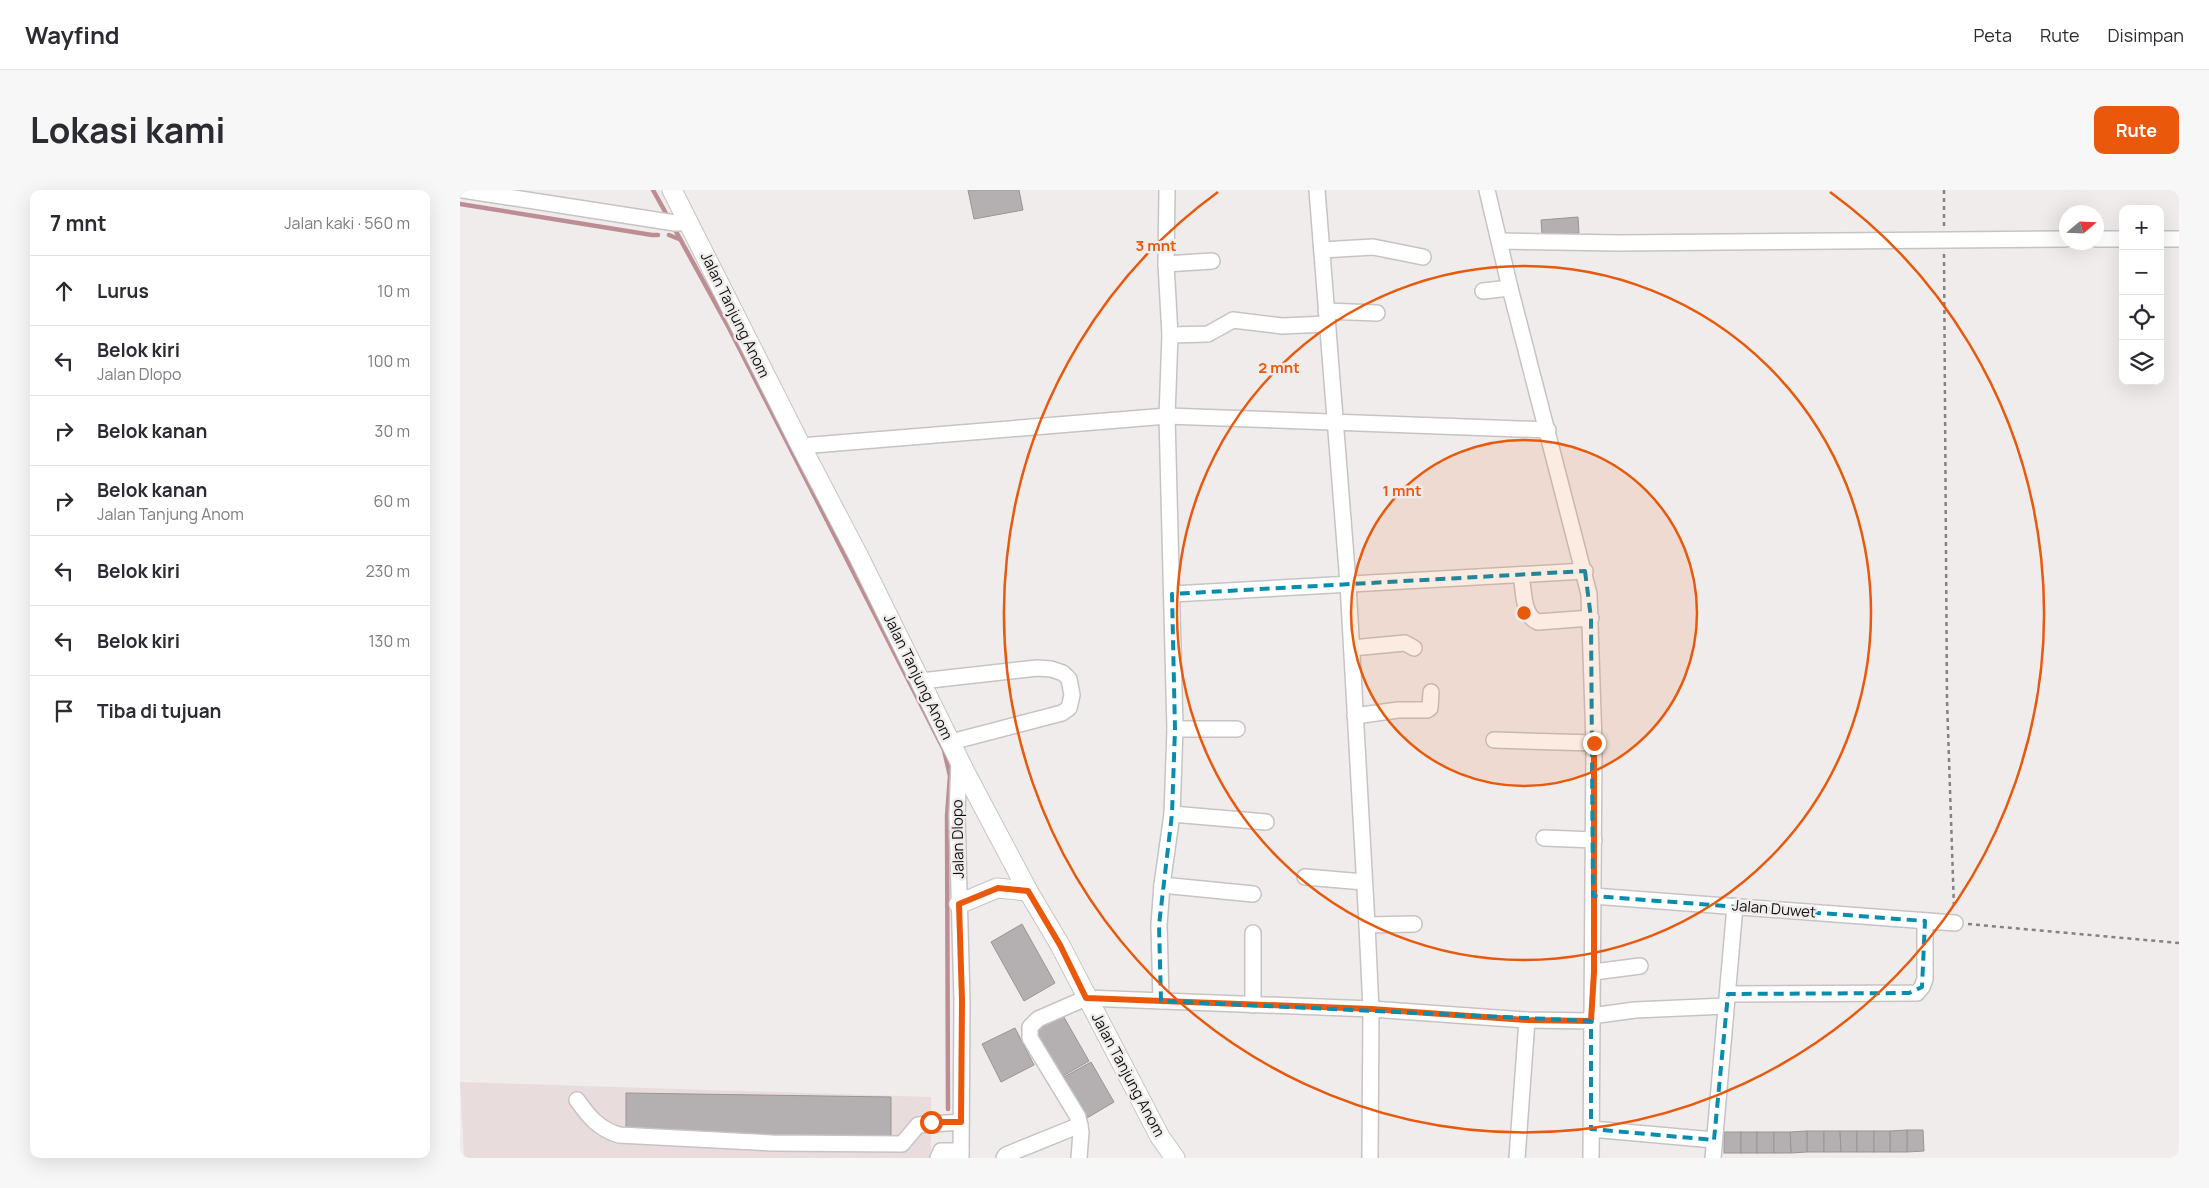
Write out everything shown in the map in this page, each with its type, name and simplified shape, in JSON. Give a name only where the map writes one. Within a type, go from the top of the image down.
[{"type":"main road","name":"Jalan Tanjung Anom","points":[[672,190],[675,222],[801,446],[921,681],[959,760],[1028,891],[1060,945],[1160,1137],[1175,1158]]},
{"type":"main road","points":[[959,904],[998,888],[1028,891]]},
{"type":"street","points":[[462,190],[675,222]]},
{"type":"street","points":[[1161,1001],[1160,925],[1162,885],[1172,814],[1175,730],[1168,416],[1170,335],[1166,264],[1167,190]]},
{"type":"street","points":[[1317,190],[1352,648],[1371,1009],[1370,1158]]},
{"type":"street","points":[[1488,190],[1510,288],[1585,571],[1591,618],[1594,743],[1594,972],[1591,1018],[1591,1158]]},
{"type":"street","points":[[1500,241],[1620,243],[2059,239]]},
{"type":"street","points":[[2104,239],[2119,239]]},
{"type":"street","points":[[2164,239],[2179,239]]},
{"type":"street","points":[[1322,250],[1373,247],[1423,256]]},
{"type":"street","points":[[1166,264],[1212,261]]},
{"type":"street","points":[[1483,291],[1510,288]]},
{"type":"street","points":[[1170,335],[1208,334],[1233,320],[1282,326],[1327,318],[1377,313]]},
{"type":"street","points":[[801,446],[1168,416],[1548,430]]},
{"type":"street","points":[[1172,594],[1585,571]]},
{"type":"street","points":[[1521,575],[1527,612],[1532,620],[1538,622],[1591,618]]},
{"type":"street","points":[[1352,648],[1397,643],[1405,643],[1414,648]]},
{"type":"street","points":[[921,681],[1037,668],[1062,673],[1069,679],[1072,695],[1069,708],[1062,714],[951,742]]},
{"type":"street","points":[[1355,716],[1398,710],[1427,710],[1430,708],[1431,692]]},
{"type":"street","points":[[1175,730],[1237,729]]},
{"type":"street","points":[[1494,740],[1594,743]]},
{"type":"street","name":"Jalan Dlopo","points":[[951,1154],[961,1122],[962,1000],[957,816],[959,760]]},
{"type":"street","points":[[1172,814],[1266,822]]},
{"type":"street","points":[[1544,838],[1594,840]]},
{"type":"street","points":[[1305,877],[1364,882]]},
{"type":"street","points":[[1162,885],[1253,894]]},
{"type":"street","name":"Jalan Duwet","points":[[1593,896],[1954,922]]},
{"type":"street","points":[[1713,1158],[1735,906]]},
{"type":"street","points":[[1079,1158],[1081,1132],[1078,1118],[1030,1038],[1030,1027],[1038,1019],[1086,998],[1371,1009],[1527,1020],[1591,1018],[1635,1010],[1727,1000],[1917,993],[1922,988],[1925,979],[1925,921]]},
{"type":"street","points":[[1367,925],[1414,924]]},
{"type":"street","points":[[1253,934],[1253,1004]]},
{"type":"street","points":[[1594,972],[1640,966]]},
{"type":"street","points":[[1518,1158],[1527,1020]]},
{"type":"street","points":[[577,1100],[589,1117],[605,1131],[619,1135],[772,1143],[902,1144],[918,1124],[961,1122]]},
{"type":"street","points":[[1004,1158],[1006,1155],[1080,1125]]},
{"type":"street","points":[[1591,1129],[1714,1140]]},
{"type":"path","points":[[1944,190],[1946,700],[1954,922],[2179,943]]},
{"type":"highlighted area","points":[[1585,571],[1591,618],[1593,896],[1925,921],[1922,987],[1909,993],[1728,994],[1714,1140],[1591,1129],[1591,1021],[1161,1001],[1159,925],[1172,814],[1175,729],[1172,594]]},
{"type":"shaded area","points":[[460,1082],[931,1097],[931,1158],[464,1158]]},
{"type":"building","points":[[968,190],[1019,190],[1023,210],[974,219]]},
{"type":"building","points":[[1578,217],[1579,233],[1542,235],[1541,220]]},
{"type":"building","points":[[1022,924],[1055,983],[1024,1001],[991,942]]},
{"type":"building","points":[[1061,1012],[1089,1061],[1061,1077],[1033,1028]]},
{"type":"building","points":[[1015,1028],[1034,1065],[1001,1082],[982,1044]]},
{"type":"building","points":[[1091,1062],[1114,1102],[1087,1118],[1064,1077]]},
{"type":"building","points":[[626,1093],[891,1097],[891,1139],[626,1134]]},
{"type":"building","points":[[1907,1130],[1923,1130],[1924,1151],[1907,1152]]},
{"type":"building","points":[[1907,1130],[1907,1152],[1890,1152],[1890,1131]]},
{"type":"building","points":[[1807,1131],[1824,1131],[1824,1152],[1807,1152]]},
{"type":"building","points":[[1807,1131],[1807,1152],[1791,1153],[1790,1132]]},
{"type":"building","points":[[1824,1131],[1840,1131],[1841,1152],[1824,1152]]},
{"type":"building","points":[[1840,1131],[1857,1131],[1857,1152],[1841,1152]]},
{"type":"building","points":[[1857,1131],[1874,1131],[1874,1152],[1857,1152]]},
{"type":"building","points":[[1874,1131],[1890,1131],[1890,1152],[1874,1152]]},
{"type":"building","points":[[1724,1132],[1741,1132],[1741,1153],[1724,1153]]},
{"type":"building","points":[[1741,1132],[1757,1132],[1757,1153],[1741,1153]]},
{"type":"building","points":[[1757,1132],[1774,1132],[1774,1153],[1757,1153]]},
{"type":"building","points":[[1774,1132],[1790,1132],[1791,1153],[1774,1153]]},
{"type":"waterway","points":[[653,190],[668,217]]},
{"type":"waterway","points":[[460,204],[658,235]]},
{"type":"waterway","points":[[673,226],[729,328],[944,750],[950,776],[947,816],[948,1109]]},
{"type":"waterway","points":[[669,235],[679,239]]},
{"type":"route","points":[[931,1122],[961,1122],[962,1000],[959,904],[991,889],[1004,888],[1028,891],[1060,945],[1086,998],[1371,1009],[1527,1020],[1591,1021],[1594,972],[1594,743]]}]
